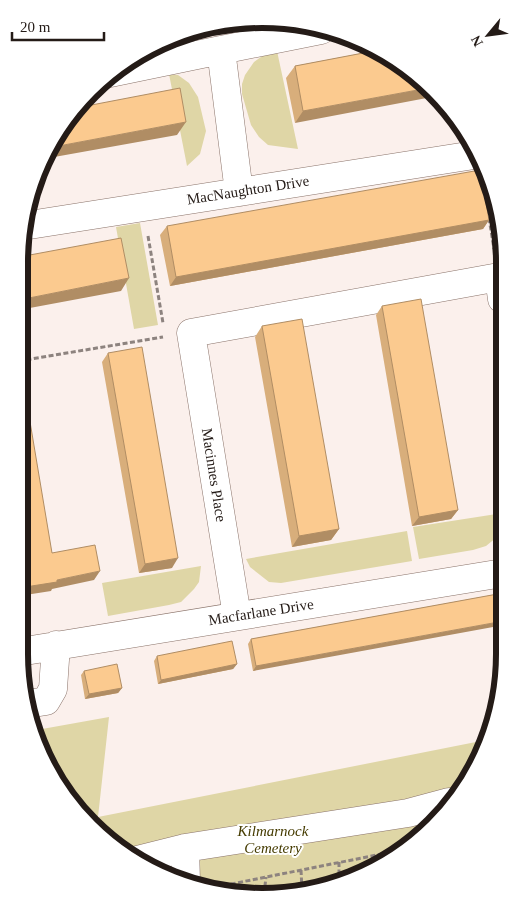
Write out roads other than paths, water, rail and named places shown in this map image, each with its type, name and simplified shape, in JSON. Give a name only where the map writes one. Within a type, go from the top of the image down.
[{"type":"street","points":[[128,69],[309,32]]},
{"type":"street","points":[[221,50],[239,192]]},
{"type":"street","name":"MacNaughton Drive","points":[[31,225],[470,157]]},
{"type":"street","name":"Macinnes Place","points":[[237,616],[178,335],[496,289]]},
{"type":"street","name":"Macfarlane Drive","points":[[28,651],[496,574]]},
{"type":"street","points":[[33,703],[46,701],[54,689],[56,646]]},
{"type":"street","points":[[147,858],[185,848],[408,813],[440,804]]},
{"type":"street","points":[[185,848],[186,875]]},
{"type":"park label","name":"Kilmarnock Cemetery","points":[[273,840]]}]
